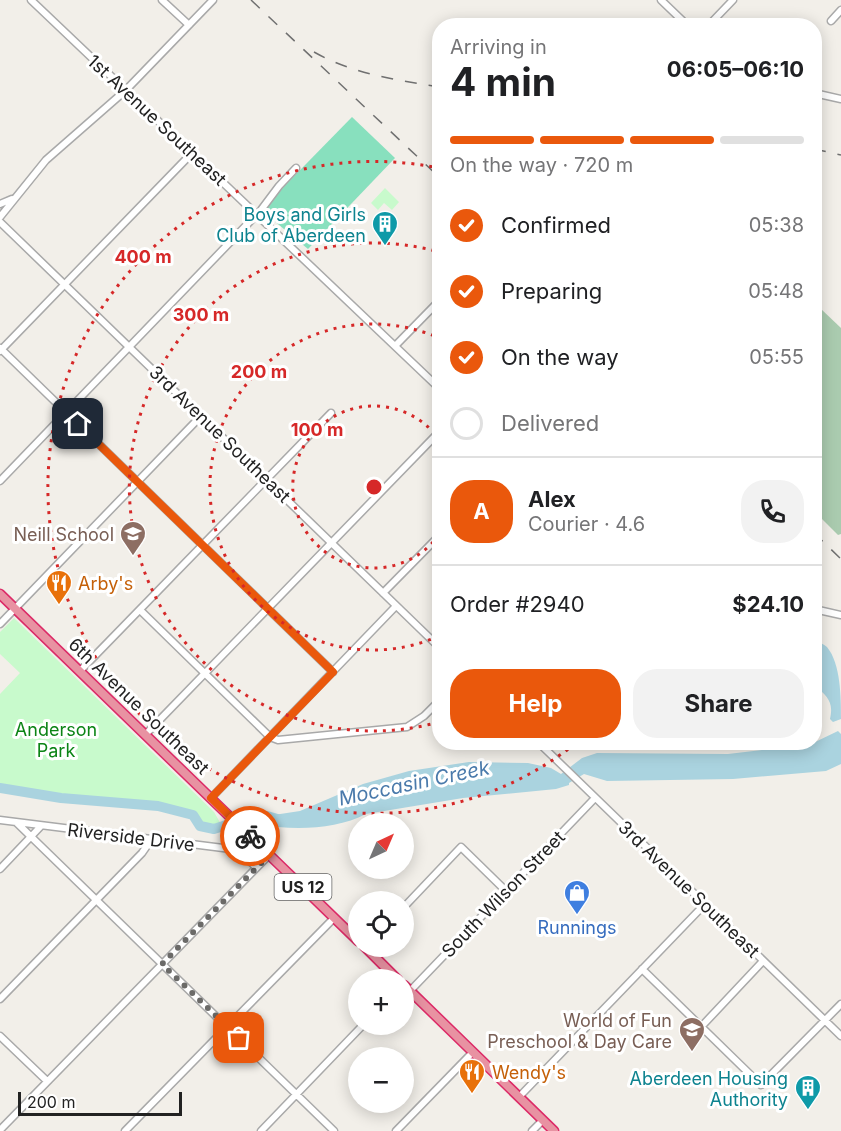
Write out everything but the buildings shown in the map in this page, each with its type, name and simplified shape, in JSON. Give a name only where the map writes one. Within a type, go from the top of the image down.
[{"type":"highway","name":"6th Avenue Southeast","points":[[0,594],[348,931]]},
{"type":"highway","points":[[374,957],[387,969]]},
{"type":"highway","points":[[414,995],[554,1131]]},
{"type":"street","name":"1st Avenue Southeast","points":[[30,0],[432,381]]},
{"type":"street","points":[[162,0],[189,25]]},
{"type":"street","points":[[0,220],[55,151],[126,90],[213,0]]},
{"type":"street","points":[[661,0],[680,18]]},
{"type":"street","points":[[716,18],[733,0]]},
{"type":"street","points":[[831,21],[841,10]]},
{"type":"street","points":[[822,95],[841,99]]},
{"type":"street","points":[[192,153],[0,350],[333,672]]},
{"type":"street","points":[[0,481],[257,214],[296,168]]},
{"type":"street","points":[[0,204],[18,195]]},
{"type":"street","name":"3rd Avenue Southeast","points":[[0,220],[432,640]]},
{"type":"street","points":[[395,346],[432,308]]},
{"type":"street","points":[[80,671],[331,413]]},
{"type":"street","points":[[0,624],[201,416]]},
{"type":"street","points":[[146,735],[432,439]]},
{"type":"street","points":[[383,593],[432,544]]},
{"type":"street","points":[[211,798],[396,606]]},
{"type":"street","points":[[140,610],[270,737],[278,740],[400,729],[415,723],[432,707]]},
{"type":"street","points":[[822,611],[841,615]]},
{"type":"street","name":"3rd Avenue Southeast","points":[[546,750],[841,1036]]},
{"type":"street","name":"South Wilson Street","points":[[414,981],[506,891],[595,798]]},
{"type":"street","name":"Riverside Drive","points":[[0,820],[237,851],[256,867]]},
{"type":"street","points":[[16,823],[334,1131]]},
{"type":"street","points":[[0,869],[41,826]]},
{"type":"street","points":[[0,999],[142,853],[151,840]]},
{"type":"street","points":[[414,896],[461,847],[506,891]]},
{"type":"street","points":[[0,1130],[269,855]]},
{"type":"street","points":[[519,1097],[705,904]]},
{"type":"street","points":[[125,1131],[334,918]]},
{"type":"street","points":[[701,1027],[764,961]]},
{"type":"street","points":[[642,969],[761,1085],[841,1004]]},
{"type":"street","points":[[261,1131],[353,1035]]},
{"type":"street","points":[[0,1036],[47,1081]]},
{"type":"street","points":[[396,1131],[473,1052]]},
{"type":"street","points":[[532,1131],[543,1120]]},
{"type":"green space","points":[[352,117],[395,158],[308,249],[261,210]]},
{"type":"green space","points":[[385,188],[399,202],[392,210],[384,203],[378,210],[371,203]]},
{"type":"green space","points":[[822,310],[841,328],[841,534],[838,535],[822,519]]},
{"type":"green space","name":"Anderson Park","points":[[14,618],[214,812],[222,826],[214,829],[200,826],[193,815],[158,806],[61,798],[0,788],[0,694],[20,673],[0,654],[0,632]]},
{"type":"water","points":[[822,644],[832,654],[838,672],[841,719],[833,722],[830,719],[830,703],[823,693]]},
{"type":"water","points":[[838,731],[841,734],[841,764],[826,771],[733,779],[607,781],[584,774],[569,785],[556,789],[463,798],[372,813],[348,813],[348,821],[324,826],[278,827],[267,816],[300,811],[363,784],[409,771],[469,762],[528,763],[551,768],[561,774],[582,758],[597,753],[728,754],[761,750],[822,750],[822,739]]},
{"type":"waterway","name":"Moccasin Creek","points":[[0,788],[61,798],[158,806],[193,815],[200,826],[214,829],[251,817],[267,816],[281,820]]},
{"type":"railway","points":[[251,0],[432,170]]},
{"type":"railway","points":[[314,52],[359,71],[432,86]]},
{"type":"railway","points":[[822,151],[841,155]]},
{"type":"railway","points":[[822,541],[841,559]]},
{"type":"way so far","points":[[239,1038],[162,964],[269,855],[250,836]]},
{"type":"place","name":"Boys and Girls Club of Aberdeen","points":[[385,247]]},
{"type":"place","name":"Neill School","points":[[133,557]]},
{"type":"place","name":"Arby's","points":[[59,606]]},
{"type":"place","name":"Runnings","points":[[577,916]]},
{"type":"place","name":"World of Fun Preschool & Day Care","points":[[692,1053]]},
{"type":"place","name":"Wendy's","points":[[472,1095]]},
{"type":"place","name":"Aberdeen Housing Authority","points":[[808,1111]]},
{"type":"route","points":[[78,424],[333,672],[211,798],[250,836]]}]
